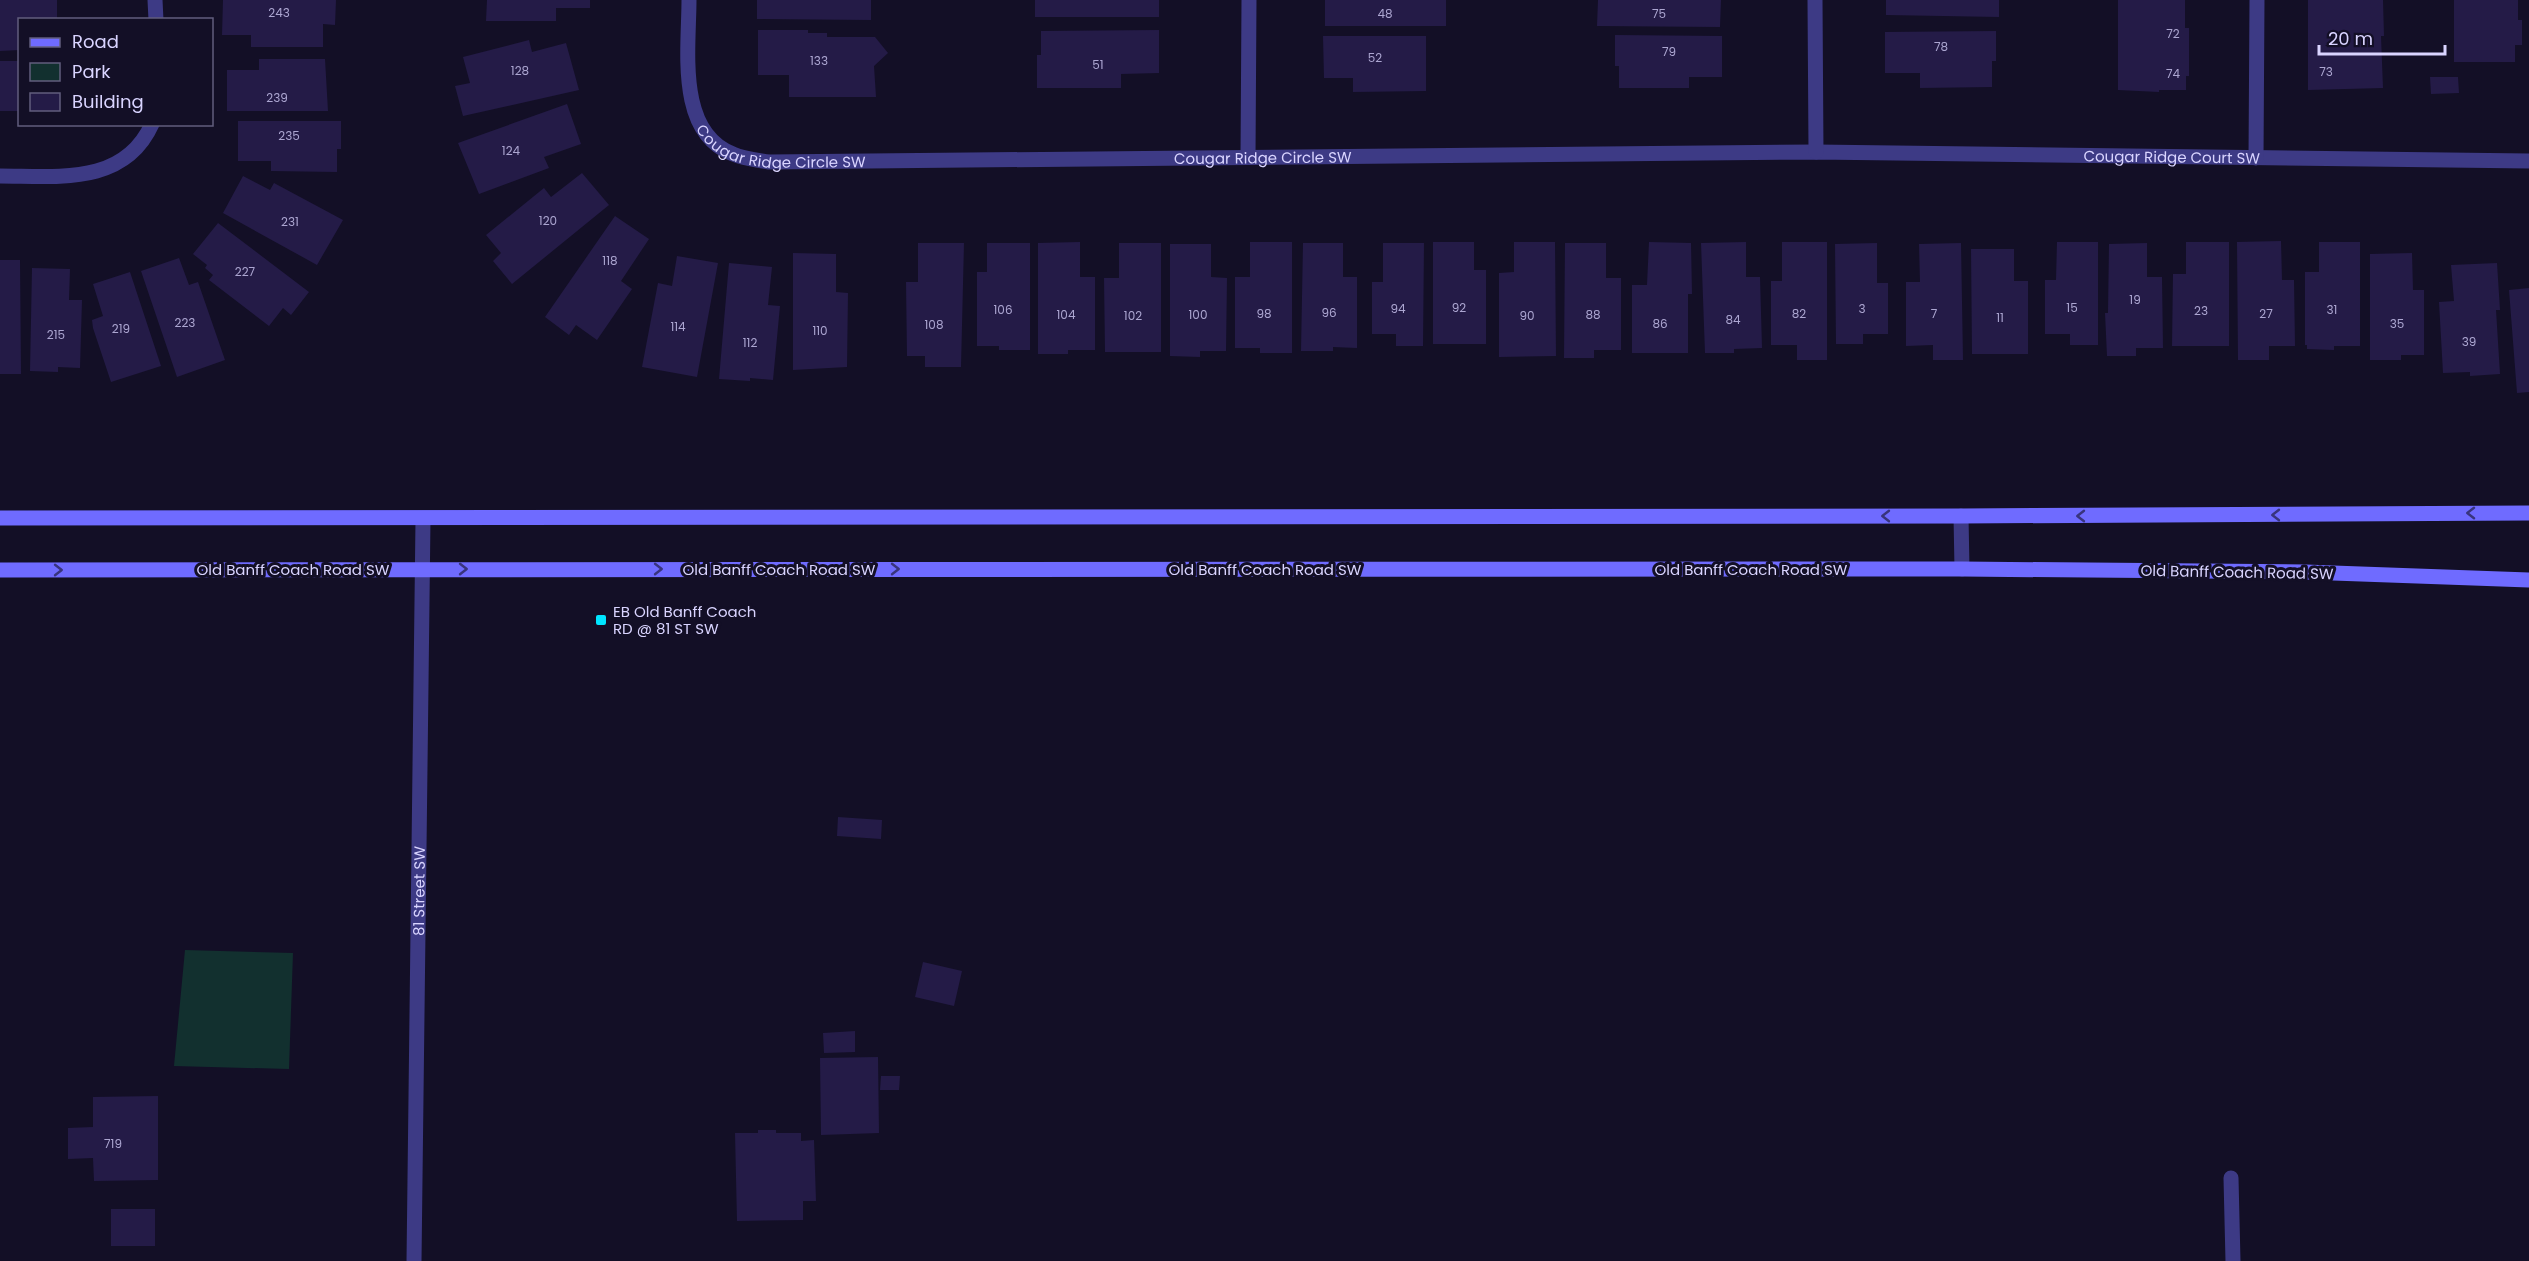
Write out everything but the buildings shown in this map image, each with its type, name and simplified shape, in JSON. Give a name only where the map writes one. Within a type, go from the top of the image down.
[{"type":"main road","points":[[0,518],[1960,516],[2529,513]]},
{"type":"main road","name":"Old Banff Coach Road SW","points":[[0,570],[1962,568],[2305,572],[2529,580]]},
{"type":"street","points":[[156,0],[156,18]]},
{"type":"street","name":"Cougar Ridge Circle SW","points":[[688,0],[691,104],[705,136],[732,154],[769,162],[1816,152]]},
{"type":"street","points":[[1248,157],[1249,0]]},
{"type":"street","points":[[1815,0],[1816,152]]},
{"type":"street","points":[[2256,158],[2257,0]]},
{"type":"street","points":[[0,176],[86,176],[115,164],[140,147],[151,126]]},
{"type":"street","name":"Cougar Ridge Court SW","points":[[1816,152],[2529,161]]},
{"type":"street","points":[[1960,516],[1962,568]]},
{"type":"street","name":"81 Street SW","points":[[414,1261],[423,519]]},
{"type":"street","points":[[2231,1178],[2232,1261]]},
{"type":"green space","points":[[185,950],[293,953],[289,1069],[174,1066]]},
{"type":"place","name":"EB Old Banff Coach RD @ 81 ST SW","points":[[601,620]]}]
